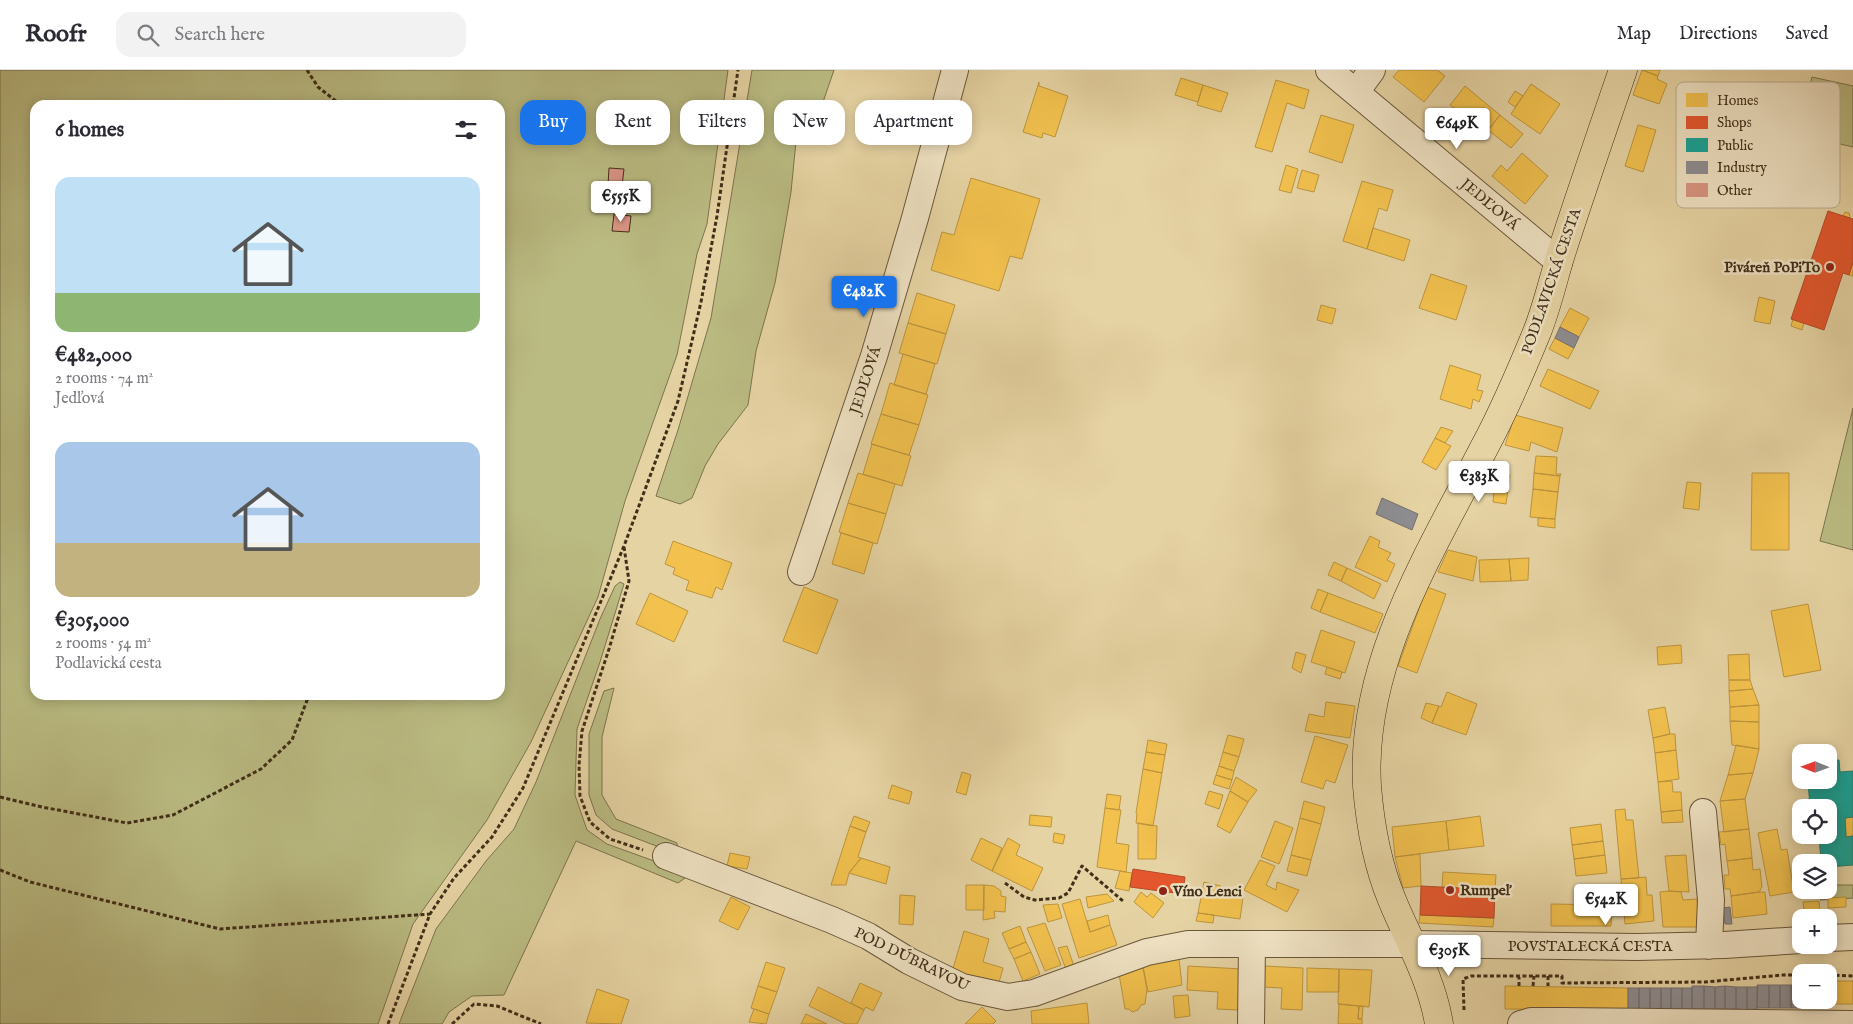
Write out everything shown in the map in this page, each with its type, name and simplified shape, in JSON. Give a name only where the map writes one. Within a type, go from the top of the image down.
[{"type":"main road","name":"PODLAVICKÁ CESTA","points":[[1439,1024],[1429,982],[1391,898],[1378,862],[1367,786],[1368,745],[1374,703],[1398,620],[1422,565],[1486,445],[1538,328],[1623,70]]},
{"type":"street","name":"JEDĽOVÁ","points":[[801,572],[874,356],[955,70]]},
{"type":"street","name":"JEDĽOVÁ","points":[[1329,70],[1559,262]]},
{"type":"street","points":[[1356,92],[1372,70]]},
{"type":"street","points":[[1703,812],[1711,900],[1709,946]]},
{"type":"street","name":"POD DÚBRAVOU","points":[[666,856],[832,920],[868,936],[910,961],[962,988],[1008,997],[1034,993],[1146,952],[1169,947],[1202,944],[1411,944]]},
{"type":"street","points":[[1837,938],[1853,937]]},
{"type":"street","name":"POVSTALECKÁ CESTA","points":[[1411,944],[1637,947],[1709,946],[1792,941]]},
{"type":"street","points":[[1251,1024],[1252,944]]},
{"type":"street","points":[[1521,1024],[1531,1021],[1562,1021],[1853,1024]]},
{"type":"path","points":[[307,70],[318,87],[335,100]]},
{"type":"path","points":[[388,1024],[430,914],[454,878],[492,837],[523,788],[624,546],[678,401],[718,216],[738,70]]},
{"type":"path","points":[[624,546],[629,581],[582,730],[579,765],[580,796],[590,822],[610,839],[666,856]]},
{"type":"path","points":[[0,796],[42,807],[127,823],[173,816],[261,769],[292,740],[307,700]]},
{"type":"path","points":[[1005,883],[1024,897],[1035,900],[1059,898],[1068,893],[1082,866],[1123,901]]},
{"type":"path","points":[[0,870],[30,882],[220,929],[430,914]]},
{"type":"path","points":[[1464,1015],[1463,979],[1470,976],[1562,976],[1562,985],[1581,985],[1610,982],[1705,982],[1792,975]]},
{"type":"path","points":[[1837,975],[1853,976]]},
{"type":"path","points":[[1519,976],[1519,986]]},
{"type":"path","points":[[1534,976],[1534,986]]},
{"type":"path","points":[[1548,976],[1548,986]]},
{"type":"path","points":[[1610,982],[1610,987]]},
{"type":"path","points":[[452,1024],[474,1004],[498,1006],[541,1024]]},
{"type":"green space","points":[[0,70],[728,70],[724,100],[680,100],[680,145],[718,145],[707,224],[697,254],[677,355],[625,501],[598,597],[531,742],[487,820],[413,924],[378,1024],[0,1024]]},
{"type":"green space","points":[[752,70],[834,70],[824,100],[774,100],[774,145],[796,145],[791,192],[775,283],[756,351],[748,405],[718,444],[705,466],[692,498],[680,504],[656,496],[678,430],[711,318],[740,145],[764,145],[764,100],[747,100]]},
{"type":"green space","points":[[1812,77],[1835,82],[1811,82]]},
{"type":"green space","points":[[1840,83],[1853,86],[1853,147],[1840,144]]},
{"type":"green space","points":[[1853,408],[1853,550],[1820,541]]},
{"type":"green space","points":[[620,582],[624,584],[577,729],[575,795],[587,830],[607,844],[679,870],[685,878],[678,883],[576,841],[504,995],[472,996],[449,1012],[442,1024],[399,1024],[436,929],[486,861],[514,829],[536,782],[600,619],[615,586]]},
{"type":"green space","points":[[614,688],[602,737],[602,795],[616,819],[677,843],[678,852],[672,852],[612,829],[596,815],[589,795],[589,734],[604,691]]},
{"type":"green space","points":[[1837,885],[1853,885],[1853,898],[1837,899]]},
{"type":"building: Homes","points":[[1399,70],[1437,70],[1445,76],[1424,102],[1393,77]]},
{"type":"building: Homes","points":[[1642,70],[1660,70],[1658,76]]},
{"type":"building: Homes","points":[[1642,70],[1658,76],[1657,79],[1667,84],[1659,104],[1633,95]]},
{"type":"building: Homes","points":[[1181,78],[1203,85],[1198,102],[1175,95]]},
{"type":"building: Homes","points":[[1276,80],[1309,90],[1304,109],[1287,103],[1272,152],[1255,147]]},
{"type":"building: Homes","points":[[1039,82],[1039,86],[1068,96],[1055,137],[1043,133],[1042,138],[1023,132]]},
{"type":"building: Homes","points":[[1531,84],[1560,104],[1540,134],[1511,114]]},
{"type":"building: Homes","points":[[1203,85],[1228,93],[1221,112],[1197,105]]},
{"type":"building: Homes","points":[[1465,86],[1500,115],[1486,133],[1450,105]]},
{"type":"building: Homes","points":[[1515,91],[1523,96],[1515,107],[1508,102]]},
{"type":"building: Homes","points":[[1321,115],[1354,125],[1342,163],[1309,152]]},
{"type":"building: Homes","points":[[1500,115],[1523,134],[1511,148],[1488,130]]},
{"type":"building: Homes","points":[[1638,125],[1656,130],[1643,172],[1625,166]]},
{"type":"building: Homes","points":[[1522,153],[1548,176],[1525,204],[1492,176],[1501,165],[1507,171]]},
{"type":"building: Homes","points":[[1286,165],[1298,169],[1291,193],[1279,190]]},
{"type":"building: Homes","points":[[1302,170],[1319,175],[1314,192],[1297,188]]},
{"type":"building: Homes","points":[[971,178],[1040,199],[1022,259],[1010,256],[999,291],[931,270],[942,232],[954,235]]},
{"type":"building: Homes","points":[[1362,181],[1393,190],[1387,211],[1379,208],[1367,249],[1343,241]]},
{"type":"building: Homes","points":[[1845,212],[1849,213],[1850,218],[1843,216]]},
{"type":"building: Homes","points":[[1373,228],[1410,240],[1404,261],[1367,249]]},
{"type":"building: Homes","points":[[1853,262],[1853,276],[1849,275]]},
{"type":"building: Homes","points":[[1431,274],[1467,286],[1456,320],[1419,308]]},
{"type":"building: Homes","points":[[917,293],[955,305],[946,334],[908,323]]},
{"type":"building: Homes","points":[[1759,297],[1775,301],[1770,324],[1754,321]]},
{"type":"building: Homes","points":[[1321,305],[1336,309],[1332,324],[1317,320]]},
{"type":"building: Homes","points":[[1570,308],[1589,318],[1579,337],[1560,327]]},
{"type":"building: Homes","points":[[1793,319],[1804,323],[1802,330],[1791,326]]},
{"type":"building: Homes","points":[[908,323],[946,334],[937,364],[899,353]]},
{"type":"building: Homes","points":[[1555,338],[1574,348],[1568,359],[1549,349]]},
{"type":"building: Homes","points":[[903,354],[935,364],[926,394],[894,385]]},
{"type":"building: Homes","points":[[1450,365],[1481,375],[1477,390],[1483,391],[1479,402],[1473,399],[1471,409],[1440,399]]},
{"type":"building: Homes","points":[[1548,369],[1599,391],[1590,409],[1540,386]]},
{"type":"building: Homes","points":[[890,383],[928,395],[919,425],[881,414]]},
{"type":"building: Homes","points":[[881,414],[919,425],[909,455],[871,444]]},
{"type":"building: Homes","points":[[1515,415],[1563,428],[1557,452],[1531,442],[1529,451],[1505,445]]},
{"type":"building: Homes","points":[[1441,427],[1453,431],[1445,443],[1435,438]]},
{"type":"building: Homes","points":[[1435,438],[1451,446],[1436,470],[1422,462]]},
{"type":"building: Homes","points":[[872,444],[911,456],[902,486],[863,474]]},
{"type":"building: Homes","points":[[1536,456],[1557,457],[1556,474],[1561,474],[1560,476],[1534,473]]},
{"type":"building: Homes","points":[[858,473],[895,484],[886,514],[848,503]]},
{"type":"building: Homes","points":[[1534,473],[1560,476],[1558,492],[1533,489]]},
{"type":"building: Homes","points":[[1752,473],[1789,473],[1789,550],[1751,550]]},
{"type":"building: Homes","points":[[1496,474],[1510,475],[1509,483],[1495,481]]},
{"type":"building: Homes","points":[[1495,481],[1509,483],[1506,504],[1493,502]]},
{"type":"building: Homes","points":[[1687,482],[1701,483],[1699,510],[1683,508]]},
{"type":"building: Homes","points":[[1533,489],[1558,492],[1555,519],[1530,517]]},
{"type":"building: Homes","points":[[848,503],[886,514],[877,544],[839,532]]},
{"type":"building: Homes","points":[[1538,518],[1555,519],[1555,528],[1538,526]]},
{"type":"building: Homes","points":[[841,533],[873,543],[864,574],[832,564]]},
{"type":"building: Homes","points":[[1370,536],[1380,541],[1378,547],[1391,553],[1387,560],[1395,564],[1387,582],[1355,567]]},
{"type":"building: Homes","points":[[673,541],[732,563],[722,590],[716,587],[712,598],[686,590],[689,581],[673,574],[675,568],[665,564]]},
{"type":"building: Homes","points":[[1448,550],[1477,557],[1473,581],[1438,572]]},
{"type":"building: Homes","points":[[1529,558],[1528,580],[1511,581],[1509,559]]},
{"type":"building: Homes","points":[[1509,559],[1511,581],[1480,582],[1479,560]]},
{"type":"building: Homes","points":[[1334,562],[1347,568],[1341,581],[1328,575]]},
{"type":"building: Homes","points":[[1347,568],[1381,584],[1374,599],[1341,581]]},
{"type":"building: Homes","points":[[804,587],[838,600],[817,654],[783,641]]},
{"type":"building: Homes","points":[[1427,587],[1446,594],[1417,673],[1398,666]]},
{"type":"building: Homes","points":[[1318,589],[1328,593],[1320,612],[1311,608]]},
{"type":"building: Homes","points":[[650,593],[688,611],[674,642],[636,624]]},
{"type":"building: Homes","points":[[1328,593],[1383,614],[1375,633],[1320,612]]},
{"type":"building: Homes","points":[[1808,604],[1821,670],[1784,677],[1771,611]]},
{"type":"building: Homes","points":[[1321,630],[1355,642],[1345,673],[1311,662]]},
{"type":"building: Homes","points":[[1681,645],[1682,663],[1658,665],[1657,647]]},
{"type":"building: Homes","points":[[1296,652],[1306,655],[1301,673],[1292,668]]},
{"type":"building: Homes","points":[[1749,654],[1750,680],[1729,680],[1728,655]]},
{"type":"building: Homes","points":[[1327,667],[1342,672],[1340,679],[1325,674]]},
{"type":"building: Homes","points":[[1729,680],[1750,680],[1753,689],[1729,691]]},
{"type":"building: Homes","points":[[1753,689],[1759,705],[1730,707],[1729,691]]},
{"type":"building: Homes","points":[[1447,692],[1477,704],[1466,735],[1432,723]]},
{"type":"building: Homes","points":[[1326,702],[1355,706],[1350,738],[1305,731],[1309,714],[1324,717]]},
{"type":"building: Homes","points":[[1426,703],[1439,706],[1432,723],[1421,718]]},
{"type":"building: Homes","points":[[1759,705],[1759,722],[1730,721],[1730,707]]},
{"type":"building: Homes","points":[[1665,707],[1670,734],[1653,738],[1648,710]]},
{"type":"building: Homes","points":[[1730,721],[1759,722],[1759,749],[1732,745]]},
{"type":"building: Homes","points":[[1675,734],[1676,750],[1655,753],[1653,738]]},
{"type":"building: Homes","points":[[1228,735],[1244,739],[1239,757],[1223,752]]},
{"type":"building: Homes","points":[[1315,736],[1348,745],[1335,783],[1326,780],[1323,789],[1301,782]]},
{"type":"building: Homes","points":[[1148,740],[1167,744],[1165,755],[1146,752]]},
{"type":"building: Homes","points":[[1736,745],[1759,749],[1753,773],[1728,775]]},
{"type":"building: Homes","points":[[1676,750],[1679,779],[1658,782],[1655,753]]},
{"type":"building: Homes","points":[[1146,752],[1165,755],[1162,773],[1143,769]]},
{"type":"building: Homes","points":[[1223,752],[1239,757],[1234,771],[1219,766]]},
{"type":"building: Homes","points":[[1219,766],[1234,771],[1232,780],[1216,775]]},
{"type":"building: Homes","points":[[1143,769],[1162,773],[1153,826],[1136,823]]},
{"type":"building: Homes","points":[[962,772],[971,775],[966,795],[956,792]]},
{"type":"building: Homes","points":[[1753,773],[1745,799],[1720,801],[1728,775]]},
{"type":"building: Homes","points":[[1216,775],[1232,780],[1229,789],[1213,784]]},
{"type":"building: Homes","points":[[1236,777],[1257,790],[1248,802],[1230,791]]},
{"type":"building: Homes","points":[[1672,781],[1673,792],[1681,792],[1682,810],[1661,812],[1658,782]]},
{"type":"building: Homes","points":[[892,785],[912,792],[909,804],[888,798]]},
{"type":"building: Homes","points":[[1209,791],[1223,795],[1219,809],[1205,804]]},
{"type":"building: Homes","points":[[1230,791],[1248,802],[1230,833],[1217,826]]},
{"type":"building: Homes","points":[[1107,794],[1121,796],[1119,810],[1105,808]]},
{"type":"building: Homes","points":[[1745,799],[1749,829],[1724,832],[1720,801]]},
{"type":"building: Homes","points":[[1304,801],[1325,807],[1321,824],[1300,818]]},
{"type":"building: Homes","points":[[1105,808],[1121,810],[1116,843],[1129,845],[1126,872],[1097,867]]},
{"type":"building: Homes","points":[[1625,809],[1626,820],[1633,820],[1639,878],[1621,879],[1615,810]]},
{"type":"building: Homes","points":[[1682,810],[1683,822],[1662,823],[1661,812]]},
{"type":"building: Homes","points":[[1030,815],[1052,817],[1051,827],[1029,825]]},
{"type":"building: Homes","points":[[854,816],[870,822],[866,832],[850,826]]},
{"type":"building: Homes","points":[[1480,816],[1484,846],[1449,850],[1446,821]]},
{"type":"building: Homes","points":[[1853,817],[1853,836],[1846,837],[1845,818]]},
{"type":"building: Homes","points":[[1300,818],[1321,824],[1311,860],[1291,855]]},
{"type":"building: Homes","points":[[1275,821],[1293,828],[1279,864],[1261,857]]},
{"type":"building: Homes","points":[[1446,821],[1449,850],[1395,857],[1392,827]]},
{"type":"building: Homes","points":[[1138,823],[1157,826],[1156,859],[1138,859]]},
{"type":"building: Homes","points":[[1601,824],[1603,841],[1572,845],[1570,828]]},
{"type":"building: Homes","points":[[850,826],[866,832],[858,857],[861,858],[849,873],[846,885],[831,885]]},
{"type":"building: Homes","points":[[1749,829],[1752,858],[1727,861],[1725,844],[1721,845],[1719,832]]},
{"type":"building: Homes","points":[[1777,829],[1781,850],[1787,849],[1792,892],[1770,896],[1758,833]]},
{"type":"building: Homes","points":[[1054,833],[1065,835],[1063,844],[1053,842]]},
{"type":"building: Homes","points":[[981,838],[1002,848],[992,871],[971,860]]},
{"type":"building: Homes","points":[[1008,838],[1020,845],[1016,855],[1043,868],[1032,891],[992,871]]},
{"type":"building: Homes","points":[[1603,841],[1605,855],[1574,859],[1572,845]]},
{"type":"building: Homes","points":[[730,853],[750,857],[747,869],[727,866]]},
{"type":"building: Homes","points":[[1420,854],[1421,886],[1403,888],[1395,857]]},
{"type":"building: Homes","points":[[1291,855],[1311,860],[1307,876],[1287,871]]},
{"type":"building: Homes","points":[[1605,855],[1607,873],[1576,876],[1574,859]]},
{"type":"building: Homes","points":[[1686,855],[1689,892],[1669,891],[1665,856]]},
{"type":"building: Homes","points":[[861,858],[890,867],[886,884],[849,873]]},
{"type":"building: Homes","points":[[1752,858],[1753,870],[1760,869],[1762,887],[1759,892],[1731,896],[1730,889],[1725,889],[1724,875],[1729,875],[1727,861]]},
{"type":"building: Homes","points":[[1260,860],[1275,866],[1266,885],[1276,890],[1277,882],[1299,890],[1287,912],[1244,890]]},
{"type":"building: Homes","points":[[1120,871],[1132,873],[1129,891],[1115,888]]},
{"type":"building: Homes","points":[[1443,872],[1496,875],[1495,890],[1442,887]]},
{"type":"building: Homes","points":[[1646,877],[1647,895],[1652,895],[1654,921],[1625,924],[1621,879]]},
{"type":"building: Homes","points":[[1204,882],[1221,886],[1219,892],[1243,897],[1240,919],[1198,913]]},
{"type":"building: Homes","points":[[966,885],[984,885],[984,910],[966,910]]},
{"type":"building: Homes","points":[[984,885],[994,886],[1001,891],[1001,896],[1006,897],[1005,912],[994,911],[995,918],[983,920]]},
{"type":"building: Homes","points":[[1141,892],[1147,897],[1151,893],[1164,903],[1153,918],[1134,902]]},
{"type":"building: Homes","points":[[1660,892],[1681,892],[1683,900],[1697,899],[1699,927],[1663,927]]},
{"type":"building: Homes","points":[[1765,892],[1767,914],[1733,918],[1731,896]]},
{"type":"building: Homes","points":[[1107,894],[1114,901],[1088,908],[1086,897]]},
{"type":"building: Homes","points":[[900,895],[915,896],[913,925],[899,924]]},
{"type":"building: Homes","points":[[731,897],[750,907],[738,930],[719,921]]},
{"type":"building: Homes","points":[[1846,897],[1846,907],[1828,908],[1828,899]]},
{"type":"building: Homes","points":[[1080,899],[1090,932],[1110,925],[1117,945],[1079,958],[1062,904]]},
{"type":"building: Homes","points":[[1819,901],[1820,909],[1804,909],[1803,902]]},
{"type":"building: Homes","points":[[1058,904],[1062,918],[1048,922],[1043,905]]},
{"type":"building: Homes","points":[[1551,904],[1612,905],[1611,926],[1551,926]]},
{"type":"building: Homes","points":[[1198,913],[1214,915],[1213,923],[1196,921]]},
{"type":"building: Homes","points":[[1108,915],[1110,925],[1090,932],[1087,921]]},
{"type":"building: Homes","points":[[1420,915],[1494,918],[1493,927],[1419,923]]},
{"type":"building: Homes","points":[[1045,923],[1061,965],[1045,971],[1027,928]]},
{"type":"building: Homes","points":[[1020,926],[1026,942],[1009,949],[1002,933]]},
{"type":"building: Homes","points":[[964,931],[989,939],[983,962],[1003,968],[998,986],[952,972]]},
{"type":"building: Homes","points":[[1026,942],[1031,952],[1014,959],[1009,949]]},
{"type":"building: Homes","points":[[1067,946],[1075,969],[1067,972],[1058,948]]},
{"type":"building: Homes","points":[[1031,952],[1040,974],[1023,981],[1014,959]]},
{"type":"building: Homes","points":[[1179,959],[1182,985],[1148,992],[1143,966]]},
{"type":"building: Homes","points":[[766,962],[785,968],[777,992],[758,986]]},
{"type":"building: Homes","points":[[1188,966],[1242,969],[1238,1010],[1217,1009],[1218,992],[1187,990]]},
{"type":"building: Homes","points":[[1264,966],[1303,968],[1302,1010],[1281,1009],[1282,988],[1263,987]]},
{"type":"building: Homes","points":[[1143,968],[1147,989],[1145,1004],[1132,1012],[1129,1009],[1125,1009],[1119,974]]},
{"type":"building: Homes","points":[[1307,968],[1339,969],[1339,992],[1307,992]]},
{"type":"building: Homes","points":[[1339,969],[1372,970],[1369,1007],[1338,1004]]},
{"type":"building: Homes","points":[[1837,981],[1853,981],[1853,1004],[1837,1004]]},
{"type":"building: Homes","points":[[860,983],[882,993],[873,1011],[866,1007],[864,1010],[851,1003]]},
{"type":"building: Homes","points":[[758,986],[777,992],[769,1014],[751,1008]]},
{"type":"building: Homes","points":[[1505,986],[1628,988],[1628,1010],[1505,1009]]},
{"type":"building: Homes","points":[[818,987],[864,1010],[857,1024],[846,1024],[809,1006]]},
{"type":"building: Homes","points":[[597,989],[629,1000],[621,1024],[586,1023]]},
{"type":"building: Homes","points":[[1188,995],[1190,1016],[1175,1018],[1173,996]]},
{"type":"building: Homes","points":[[1087,1003],[1089,1024],[1032,1024],[1031,1011]]},
{"type":"building: Homes","points":[[1339,1004],[1359,1006],[1358,1019],[1362,1019],[1362,1024],[1338,1024]]},
{"type":"building: Homes","points":[[1359,1006],[1363,1006],[1362,1019],[1358,1019]]},
{"type":"building: Homes","points":[[982,1007],[996,1021],[993,1024],[965,1024]]},
{"type":"building: Homes","points":[[754,1009],[769,1014],[766,1024],[749,1022]]},
{"type":"building: Homes","points":[[806,1014],[827,1024],[801,1024]]},
{"type":"building: Shops","name":"Piváreň PoPiTo","points":[[1828,211],[1853,219],[1853,262],[1849,275],[1843,273],[1824,330],[1791,319]]},
{"type":"building: Shops","points":[[1133,869],[1185,877],[1183,894],[1130,887]]},
{"type":"building: Shops","points":[[1421,886],[1495,890],[1494,918],[1420,915]]},
{"type":"building: Public","points":[[1838,760],[1840,772],[1853,771],[1853,817],[1845,818],[1846,837],[1853,836],[1853,865],[1837,866],[1837,854],[1820,854],[1820,844],[1837,844],[1837,799],[1809,799],[1809,789],[1838,789]]},
{"type":"building: Industry","points":[[1560,327],[1579,337],[1574,348],[1555,338]]},
{"type":"building: Industry","points":[[1382,498],[1418,514],[1412,530],[1376,514]]},
{"type":"building: Industry","points":[[1730,907],[1732,924],[1725,924],[1723,908]]},
{"type":"building: Industry","points":[[1757,985],[1769,985],[1769,1008],[1757,1008]]},
{"type":"building: Industry","points":[[1769,985],[1780,985],[1780,1008],[1769,1008]]},
{"type":"building: Industry","points":[[1780,985],[1791,985],[1791,1008],[1780,1008]]},
{"type":"building: Industry","points":[[1791,985],[1792,985],[1792,1008]]},
{"type":"building: Industry","points":[[1692,986],[1704,986],[1704,1009],[1692,1009]]},
{"type":"building: Industry","points":[[1704,986],[1715,987],[1715,1009],[1704,1009]]},
{"type":"building: Industry","points":[[1725,986],[1736,987],[1736,1009],[1725,1009]]},
{"type":"building: Industry","points":[[1725,986],[1725,1009],[1715,1009],[1715,987]]},
{"type":"building: Industry","points":[[1736,987],[1747,987],[1747,1010],[1736,1009]]},
{"type":"building: Industry","points":[[1747,987],[1758,987],[1757,1009],[1747,1010]]},
{"type":"building: Industry","points":[[1628,988],[1639,988],[1639,1011],[1628,1010]]},
{"type":"building: Industry","points":[[1639,988],[1650,988],[1650,1010],[1639,1011]]},
{"type":"building: Industry","points":[[1650,988],[1661,988],[1661,1011],[1650,1010]]},
{"type":"building: Industry","points":[[1661,988],[1671,988],[1671,1011],[1661,1011]]},
{"type":"building: Industry","points":[[1671,988],[1682,988],[1682,1011],[1671,1011]]},
{"type":"building: Industry","points":[[1682,988],[1692,988],[1692,1011],[1682,1011]]},
{"type":"building: Other","points":[[609,168],[624,169],[622,186],[608,185]]},
{"type":"building: Other","points":[[614,214],[631,216],[629,232],[612,231]]},
{"type":"place","name":"Piváreň PoPiTo","points":[[1830,267]]},
{"type":"place","name":"Rumpeľ","points":[[1450,890]]},
{"type":"place","name":"Víno Lenci","points":[[1163,891]]}]
